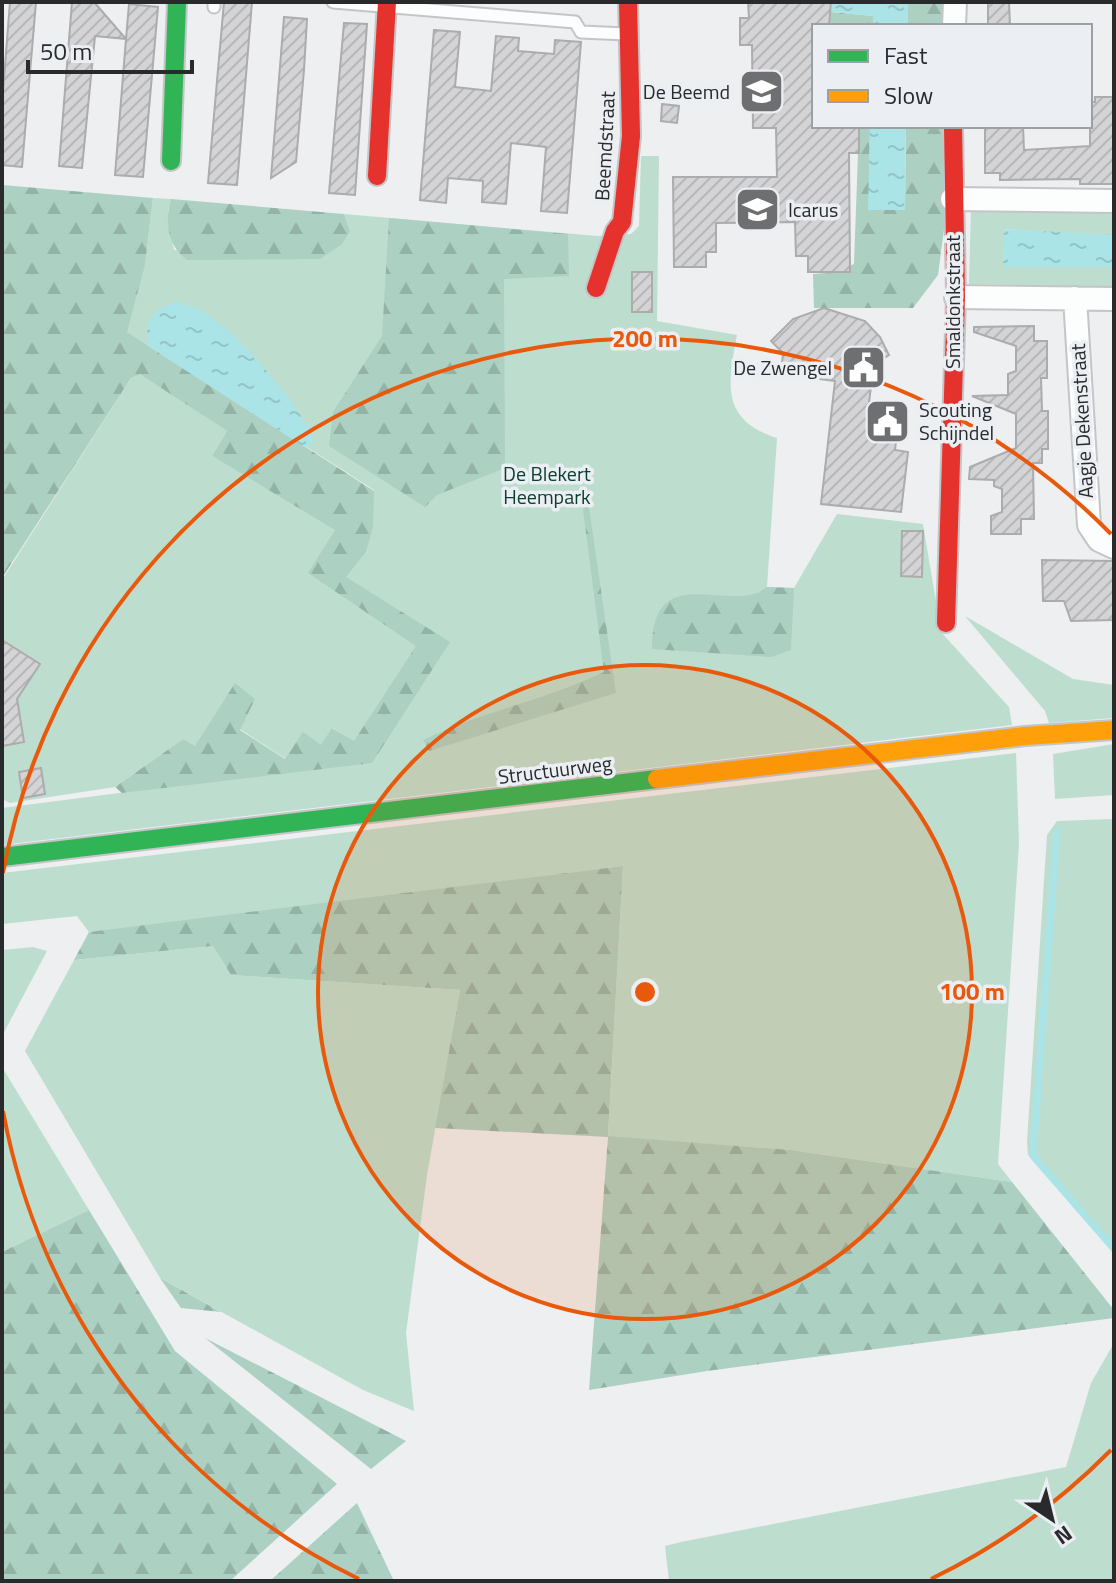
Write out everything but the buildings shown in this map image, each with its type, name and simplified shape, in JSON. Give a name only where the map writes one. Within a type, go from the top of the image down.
[{"type":"street","points":[[171,161],[177,2]]},
{"type":"street","name":"Beemdstraat","points":[[596,288],[615,231],[622,222],[631,136],[628,2]]},
{"type":"street","points":[[954,24],[955,2]]},
{"type":"street","points":[[377,176],[387,4]]},
{"type":"street","name":"Smaldonkstraat","points":[[946,623],[956,297],[953,128]]},
{"type":"street","points":[[952,199],[1114,201]]},
{"type":"street","points":[[956,297],[1114,299]]},
{"type":"street","name":"Aagje Dekenstraat","points":[[1075,298],[1089,525],[1106,544]]},
{"type":"street","name":"Structuurweg","points":[[2,857],[1009,738],[1114,730]]},
{"type":"lane","points":[[333,2],[387,4],[575,22],[581,32],[630,34]]},
{"type":"green space","points":[[908,2],[943,2],[944,24],[908,24]]},
{"type":"green space","points":[[831,12],[873,16],[873,24],[829,24]]},
{"type":"green space","points":[[859,128],[870,128],[869,210],[905,209],[906,128],[944,128],[944,229],[938,275],[913,308],[814,308],[813,274],[832,273],[854,264]]},
{"type":"green space","name":"De Blekert Heempark","points":[[641,156],[659,156],[657,321],[737,335],[731,369],[732,398],[745,421],[777,438],[767,587],[794,588],[837,514],[923,524],[941,632],[1009,707],[1012,725],[2,845],[2,808],[337,765],[354,742],[333,728],[322,745],[286,759],[240,729],[194,746],[183,739],[115,787],[10,803],[2,799],[2,580],[131,378],[140,373],[227,431],[212,456],[336,530],[350,570],[366,552],[374,490],[119,327],[145,265],[153,198],[171,199],[168,210],[174,250],[350,231],[344,214],[597,236],[631,234],[639,226]]},
{"type":"green space","points":[[2,185],[153,198],[145,265],[127,332],[374,491],[373,527],[366,552],[346,577],[450,642],[372,763],[122,793],[115,787],[183,739],[195,746],[235,683],[255,699],[240,730],[285,759],[303,732],[321,745],[332,728],[354,741],[416,646],[308,573],[335,530],[212,456],[227,431],[140,374],[131,378],[2,578]]},
{"type":"green space","points":[[171,199],[344,214],[350,231],[342,244],[320,259],[187,260],[176,248],[169,233]]},
{"type":"green space","points":[[1114,202],[1114,237],[1005,229],[1003,267],[1114,267],[1114,287],[969,284],[971,207]]},
{"type":"green space","points":[[389,218],[568,234],[569,276],[504,279],[505,468],[437,495],[425,507],[329,446],[333,412],[382,336]]},
{"type":"green space","points":[[588,501],[616,693],[429,751],[423,740],[445,730],[604,672],[582,502]]},
{"type":"green space","points":[[767,587],[794,588],[791,650],[771,657],[652,649],[655,621],[665,604],[679,596],[734,596],[752,594]]},
{"type":"green space","points":[[965,616],[1073,679],[1114,685],[1114,718],[1049,723],[1045,711]]},
{"type":"green space","points":[[1114,744],[1114,795],[1055,799],[1053,754]]},
{"type":"green space","points":[[1016,753],[1019,843],[998,1164],[1012,1182],[791,1150],[608,1137],[623,866],[114,930],[89,932],[77,916],[2,924],[2,873]]},
{"type":"green space","points":[[1114,819],[1114,1250],[1028,1155],[1027,1142],[1047,835],[1057,821]]},
{"type":"green space","points":[[623,866],[608,1136],[791,1150],[1012,1182],[1114,1310],[1114,1318],[707,1371],[589,1390],[608,1137],[435,1128],[460,990],[231,975],[213,946],[74,960],[89,932]]},
{"type":"green space","points":[[213,946],[231,975],[460,990],[427,1175],[406,1333],[414,1411],[363,1390],[160,1278],[25,1051],[74,960]]},
{"type":"green space","points":[[33,947],[47,951],[2,1036],[2,950]]},
{"type":"green space","points":[[2,1067],[89,1210],[2,1252]]},
{"type":"green space","points":[[89,1210],[175,1351],[337,1484],[230,1581],[2,1581],[2,1252]]},
{"type":"green space","points":[[160,1278],[221,1312],[181,1308]]},
{"type":"green space","points":[[205,1338],[406,1441],[371,1469]]},
{"type":"green space","points":[[1114,1343],[1114,1581],[669,1581],[665,1546],[1066,1467],[1091,1383]]},
{"type":"green space","points":[[357,1503],[394,1581],[270,1581]]},
{"type":"water","points":[[832,2],[908,2],[908,24],[873,24],[873,16],[831,12]]},
{"type":"water","points":[[870,128],[906,128],[905,210],[868,210]]},
{"type":"water","points":[[1004,229],[1113,235],[1114,267],[1003,267]]},
{"type":"water","points":[[176,301],[205,313],[250,352],[282,389],[315,440],[306,448],[148,346],[147,329],[152,317],[161,308]]},
{"type":"waterway","points":[[1057,832],[1033,1156],[1114,1249]]},
{"type":"traffic: fast","points":[[171,161],[177,2]]},
{"type":"traffic: fast","points":[[2,857],[657,779]]},
{"type":"traffic: slow","points":[[657,779],[1025,736],[1114,730]]},
{"type":"traffic: jam","points":[[377,176],[387,2]]},
{"type":"traffic: jam","points":[[596,288],[615,231],[622,222],[631,136],[628,2]]},
{"type":"traffic: jam","points":[[946,623],[956,297],[953,128]]},
{"type":"place","name":"De Beemd","points":[[761,92]]},
{"type":"place","name":"Icarus","points":[[757,210]]},
{"type":"place","name":"De Zwengel","points":[[863,368]]},
{"type":"place","name":"Scouting Schijndel","points":[[888,422]]}]
